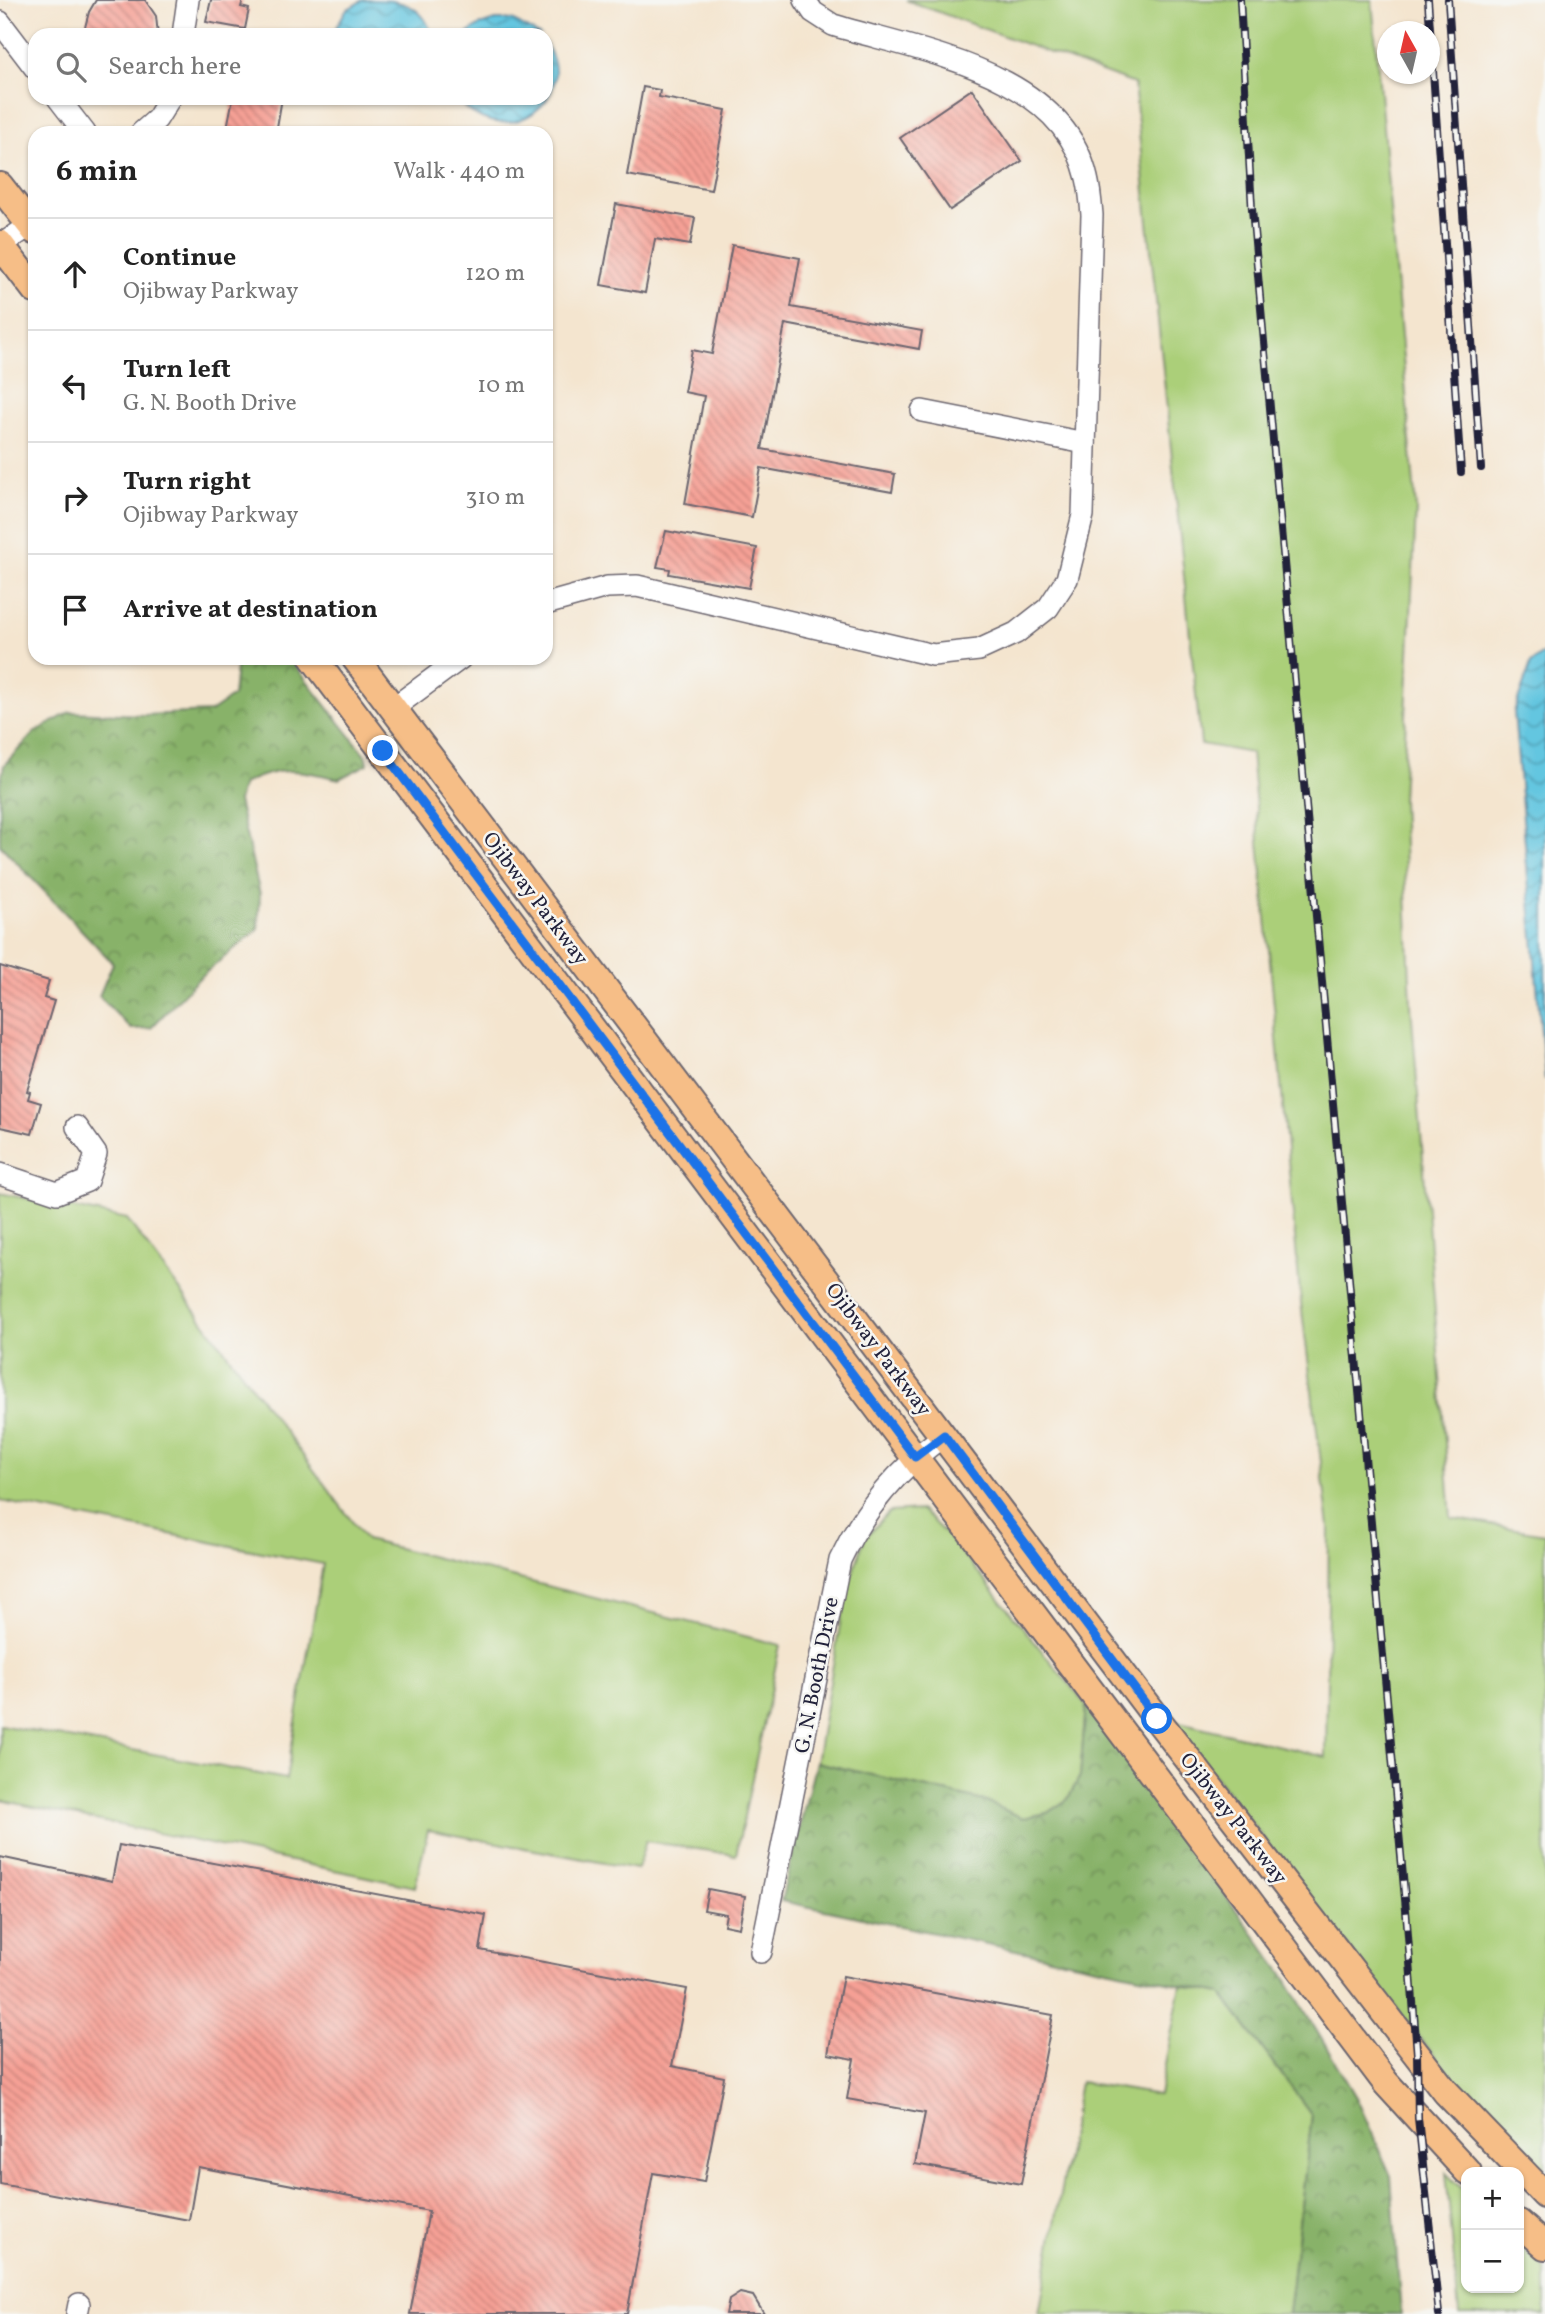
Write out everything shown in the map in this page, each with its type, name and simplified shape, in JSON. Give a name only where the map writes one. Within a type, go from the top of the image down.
[{"type":"main road","points":[[0,186],[28,219]]},
{"type":"main road","points":[[1,244],[28,281]]},
{"type":"main road","name":"Ojibway Parkway","points":[[318,665],[1386,2083],[1463,2167]]},
{"type":"main road","name":"Ojibway Parkway","points":[[360,665],[1157,1719],[1445,2091],[1545,2195]]},
{"type":"main road","points":[[1524,2227],[1545,2246]]},
{"type":"street","points":[[184,28],[188,0]]},
{"type":"street","points":[[553,602],[607,587],[637,586],[933,655],[979,650],[1016,633],[1048,608],[1067,579],[1083,515],[1092,215],[1087,176],[1071,141],[1049,113],[1018,87],[987,71],[833,25],[813,12],[804,0]]},
{"type":"street","points":[[0,22],[28,59]]},
{"type":"street","points":[[63,105],[80,126]]},
{"type":"street","points":[[149,126],[166,105]]},
{"type":"street","points":[[1,244],[28,229]]},
{"type":"street","points":[[922,411],[1085,443]]},
{"type":"street","points":[[383,751],[398,716],[453,665]]},
{"type":"street","points":[[0,1174],[57,1193],[87,1181],[96,1154],[77,1126]]},
{"type":"street","name":"G. N. Booth Drive","points":[[761,1952],[840,1560],[872,1503],[915,1457],[944,1435]]},
{"type":"green space","points":[[906,0],[1372,0],[1377,84],[1379,84],[1416,509],[1402,800],[1411,1005],[1451,1518],[1545,1534],[1545,2169],[1500,2132],[1422,2041],[1171,1720],[1326,1757],[1329,1527],[1301,1303],[1251,753],[1201,744],[1134,84]]},
{"type":"green space","points":[[236,665],[294,665],[366,756],[368,764],[339,779],[290,771],[268,774],[243,784],[238,801],[260,894],[258,929],[197,980],[151,1028],[131,1029],[99,996],[113,963],[0,845],[0,784],[4,765],[34,733],[70,712],[144,715],[210,712],[233,696]]},
{"type":"green space","points":[[0,1193],[127,1219],[366,1540],[780,1645],[736,1855],[646,1841],[637,1869],[428,1830],[415,1887],[0,1800],[0,1725],[286,1779],[323,1564],[0,1501]]},
{"type":"green space","points":[[921,1510],[950,1538],[1086,1705],[1080,1776],[1068,1799],[1047,1813],[1023,1818],[984,1801],[816,1762],[845,1596],[865,1537],[889,1512]]},
{"type":"green space","points":[[1086,1705],[1283,1974],[1357,2099],[1391,2176],[1401,2314],[1288,2314],[1312,2115],[1221,1993],[781,1901],[816,1762],[984,1801],[1023,1818],[1047,1813],[1068,1799],[1080,1776]]},
{"type":"green space","points":[[1181,1985],[1221,1993],[1312,2115],[1288,2314],[1039,2314],[1080,2082],[1159,2095]]},
{"type":"green space","points":[[1446,2173],[1461,2188],[1461,2293],[1524,2293],[1524,2249],[1545,2270],[1545,2314],[1459,2314]]},
{"type":"water","points":[[363,0],[396,2],[414,9],[429,28],[336,28],[346,10]]},
{"type":"water","points":[[495,20],[512,20],[526,28],[476,28]]},
{"type":"water","points":[[464,105],[541,105],[533,113],[516,121],[497,122],[477,115]]},
{"type":"water","points":[[1545,652],[1545,1080],[1514,712],[1531,663]]},
{"type":"building","points":[[96,0],[145,0],[156,16],[157,28],[85,28]]},
{"type":"building","points":[[211,0],[243,0],[241,7],[249,9],[245,28],[206,22]]},
{"type":"building","points":[[643,87],[660,90],[659,97],[726,110],[711,190],[627,175]]},
{"type":"building","points":[[972,89],[1022,161],[950,210],[900,138]]},
{"type":"building","points":[[232,105],[281,105],[277,126],[227,126]]},
{"type":"building","points":[[616,204],[695,218],[690,245],[655,239],[645,293],[601,285]]},
{"type":"building","points":[[732,245],[800,258],[791,307],[922,331],[919,349],[785,324],[762,449],[895,474],[892,492],[761,468],[752,517],[685,504],[704,396],[684,392],[692,350],[712,354]]},
{"type":"building","points":[[666,531],[757,548],[749,588],[669,574],[670,569],[657,567]]},
{"type":"building","points":[[0,966],[49,981],[44,998],[54,1001],[27,1091],[30,1092],[28,1099],[41,1103],[32,1134],[0,1127]]},
{"type":"building","points":[[119,1845],[486,1915],[480,1950],[687,1989],[672,2066],[724,2077],[704,2182],[653,2173],[627,2314],[410,2314],[429,2211],[198,2167],[189,2220],[0,2184],[0,1857],[112,1881]]},
{"type":"building","points":[[708,1889],[745,1896],[739,1928],[724,1925],[726,1914],[704,1910]]},
{"type":"building","points":[[843,1976],[1053,2015],[1021,2184],[915,2164],[925,2113],[847,2099],[854,2059],[828,2054]]},
{"type":"building","points":[[740,2293],[753,2296],[764,2314],[726,2314],[729,2300]]},
{"type":"railway","points":[[1240,0],[1252,209],[1406,1910],[1417,2053],[1418,2118],[1439,2314]]},
{"type":"railway","points":[[1428,0],[1461,472]]},
{"type":"railway","points":[[1448,0],[1481,468]]},
{"type":"route","points":[[383,751],[915,1457],[944,1435],[1157,1719]]}]
